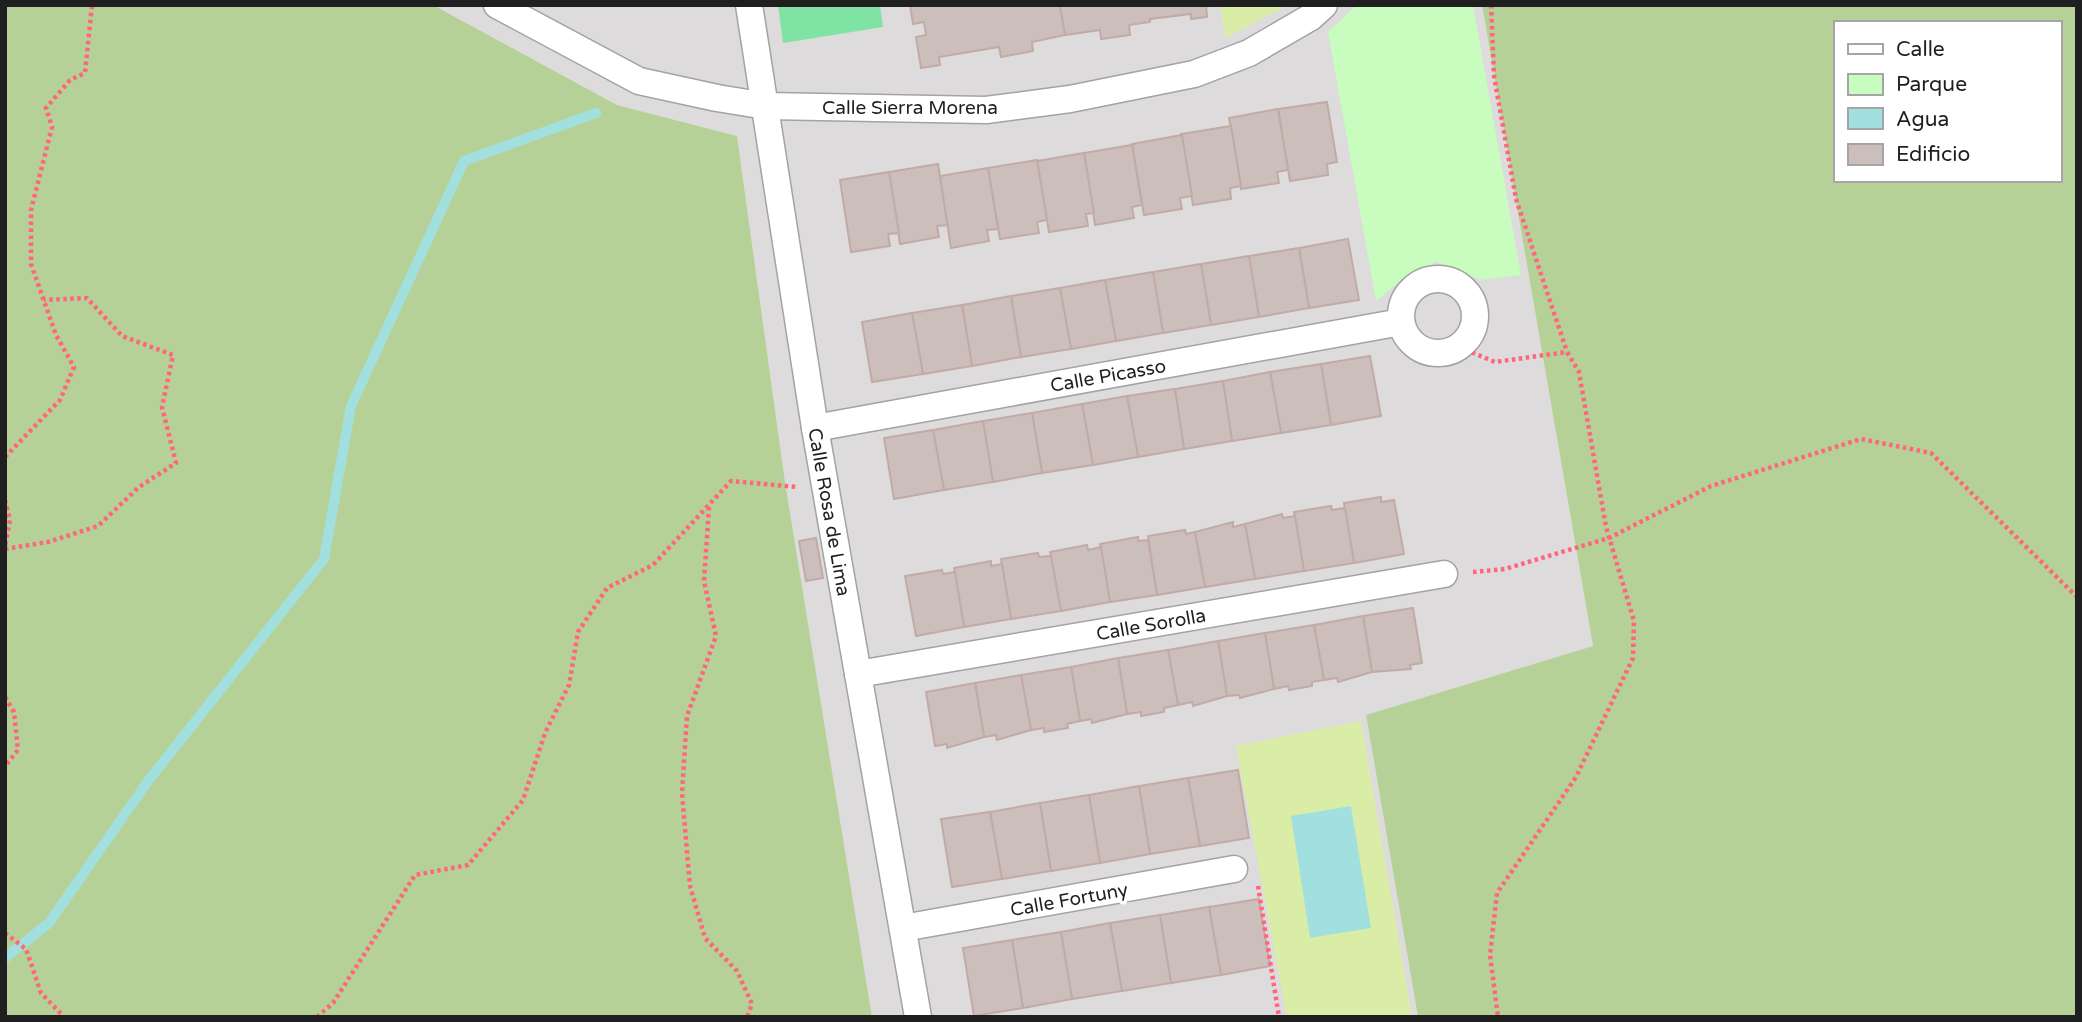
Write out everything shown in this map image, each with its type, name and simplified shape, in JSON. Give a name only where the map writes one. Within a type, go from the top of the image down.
[{"type":"street","name":"Calle Sierra Morena","points":[[497,5],[639,81],[766,106],[986,110],[1070,99],[1194,74],[1249,53],[1311,17],[1324,5]]},
{"type":"street","name":"Calle Rosa de Lima","points":[[749,5],[815,428],[918,1017]]},
{"type":"street","points":[[1436,278],[1451,281],[1463,288],[1475,312],[1474,325],[1459,347],[1445,353],[1430,353],[1416,347],[1406,336],[1401,322],[1401,307],[1408,292],[1420,282],[1436,278]]},
{"type":"street","name":"Calle Picasso","points":[[815,428],[1401,322]]},
{"type":"street","name":"Calle Sorolla","points":[[858,674],[1444,574]]},
{"type":"street","name":"Calle Fortuny","points":[[903,928],[1234,869]]},
{"type":"path","points":[[5,457],[60,400],[74,367],[56,335],[31,264],[31,210],[52,127],[46,108],[70,80],[85,73],[92,5]]},
{"type":"path","points":[[1491,5],[1494,76],[1516,199],[1567,352],[1578,372],[1609,538],[1634,621],[1633,658],[1576,777],[1497,893],[1490,955],[1498,1017]]},
{"type":"path","points":[[5,500],[10,520],[5,548],[48,542],[99,526],[139,487],[176,463],[163,407],[173,355],[122,335],[87,298],[44,300]]},
{"type":"path","points":[[1459,347],[1495,362],[1567,352]]},
{"type":"path","points":[[1444,574],[1505,569],[1609,538],[1711,486],[1861,439],[1931,453],[2077,597]]},
{"type":"path","points":[[317,1017],[333,1003],[415,875],[468,865],[523,800],[545,733],[569,685],[578,632],[607,588],[653,565],[731,481],[786,488],[825,483]]},
{"type":"path","points":[[709,506],[704,581],[716,636],[687,716],[682,793],[690,886],[705,938],[737,971],[752,1004],[747,1017]]},
{"type":"path","points":[[5,696],[15,712],[18,750],[5,766]]},
{"type":"path","points":[[1234,869],[1254,866],[1279,1017]]},
{"type":"path","points":[[5,933],[26,949],[41,993],[64,1017]]},
{"type":"shaded area","points":[[433,5],[1482,5],[1593,646],[1366,715],[1418,1017],[872,1017],[785,482],[737,136],[617,105]]},
{"type":"green space","points":[[5,5],[433,5],[617,105],[737,136],[785,482],[872,1017],[5,1017]]},
{"type":"green space","points":[[778,5],[880,5],[883,27],[783,43]]},
{"type":"green space","points":[[1220,5],[1287,5],[1225,38]]},
{"type":"green space","points":[[1357,5],[1473,5],[1521,275],[1481,280],[1436,262],[1404,278],[1376,301],[1328,32]]},
{"type":"green space","points":[[1482,5],[2077,5],[2077,1017],[1418,1017],[1366,715],[1593,646]]},
{"type":"green space","points":[[1361,721],[1412,1017],[1287,1017],[1236,746]]},
{"type":"water","points":[[1351,806],[1371,928],[1310,938],[1291,816]]},
{"type":"building","points":[[910,5],[1060,5],[1065,35],[1032,42],[1033,51],[1001,57],[999,47],[939,57],[940,65],[921,68],[916,37],[926,35],[924,22],[913,24]]},
{"type":"building","points":[[1060,5],[1206,5],[1207,17],[1191,19],[1191,14],[1150,19],[1150,22],[1129,25],[1130,35],[1101,39],[1100,30],[1065,35]]},
{"type":"building","points":[[1327,102],[1337,162],[1327,164],[1328,175],[1290,181],[1278,109]]},
{"type":"building","points":[[1278,109],[1288,170],[1277,172],[1279,183],[1241,189],[1229,118]]},
{"type":"building","points":[[1231,126],[1241,186],[1230,188],[1231,199],[1193,205],[1181,134]]},
{"type":"building","points":[[1182,135],[1192,196],[1180,198],[1182,209],[1144,215],[1132,144]]},
{"type":"building","points":[[1132,145],[1142,205],[1132,207],[1134,218],[1095,225],[1084,153]]},
{"type":"building","points":[[1084,153],[1094,213],[1086,214],[1088,226],[1049,232],[1037,161]]},
{"type":"building","points":[[1037,160],[1047,220],[1037,222],[1039,233],[1000,239],[988,168]]},
{"type":"building","points":[[938,164],[948,225],[937,226],[939,237],[900,244],[889,172]]},
{"type":"building","points":[[988,168],[998,229],[987,230],[989,241],[951,248],[940,176]]},
{"type":"building","points":[[889,172],[899,233],[888,234],[890,246],[851,252],[840,180]]},
{"type":"building","points":[[1348,239],[1359,300],[1309,308],[1299,248]]},
{"type":"building","points":[[1299,248],[1309,308],[1259,317],[1249,256]]},
{"type":"building","points":[[1249,256],[1259,317],[1211,325],[1201,264]]},
{"type":"building","points":[[1201,264],[1211,325],[1163,333],[1153,272]]},
{"type":"building","points":[[1153,272],[1163,333],[1116,341],[1105,280]]},
{"type":"building","points":[[1105,280],[1116,341],[1071,349],[1060,288]]},
{"type":"building","points":[[1060,288],[1071,349],[1021,357],[1011,296]]},
{"type":"building","points":[[1011,296],[1021,357],[972,366],[962,305]]},
{"type":"building","points":[[962,305],[972,366],[923,374],[912,313]]},
{"type":"building","points":[[912,313],[923,374],[872,382],[862,322]]},
{"type":"building","points":[[1370,356],[1381,416],[1331,425],[1321,364]]},
{"type":"building","points":[[1321,364],[1331,425],[1281,433],[1270,372]]},
{"type":"building","points":[[1270,372],[1281,433],[1232,441],[1223,381]]},
{"type":"building","points":[[1223,381],[1232,441],[1184,449],[1175,389]]},
{"type":"building","points":[[1175,389],[1184,449],[1138,457],[1127,396]]},
{"type":"building","points":[[1127,396],[1138,457],[1093,465],[1082,404]]},
{"type":"building","points":[[1082,404],[1093,465],[1042,473],[1032,413]]},
{"type":"building","points":[[1032,413],[1042,473],[993,482],[983,421]]},
{"type":"building","points":[[983,421],[993,482],[944,490],[933,430]]},
{"type":"building","points":[[933,430],[944,490],[894,499],[884,438]]},
{"type":"building","points":[[1381,497],[1381,502],[1394,500],[1404,554],[1354,563],[1344,503]]},
{"type":"building","points":[[1331,506],[1332,510],[1345,508],[1354,563],[1304,571],[1294,512]]},
{"type":"building","points":[[1282,514],[1283,518],[1295,516],[1304,571],[1255,579],[1245,524]]},
{"type":"building","points":[[1233,522],[1233,527],[1245,524],[1255,579],[1205,587],[1195,532]]},
{"type":"building","points":[[1185,530],[1186,534],[1195,532],[1205,587],[1157,595],[1148,536]]},
{"type":"building","points":[[1138,537],[1138,541],[1148,540],[1157,595],[1110,602],[1100,544]]},
{"type":"building","points":[[816,538],[823,578],[806,581],[799,541]]},
{"type":"building","points":[[1087,545],[1088,550],[1101,547],[1110,602],[1061,611],[1050,552]]},
{"type":"building","points":[[1038,553],[1039,557],[1051,556],[1061,611],[1011,619],[1001,559]]},
{"type":"building","points":[[991,561],[991,566],[1002,564],[1011,619],[964,627],[954,568]]},
{"type":"building","points":[[942,570],[943,574],[955,572],[964,627],[916,636],[905,576]]},
{"type":"building","points":[[1413,608],[1422,663],[1410,665],[1411,669],[1372,672],[1363,616]]},
{"type":"building","points":[[1363,616],[1372,672],[1338,682],[1337,678],[1324,680],[1314,625]]},
{"type":"building","points":[[1314,625],[1324,680],[1312,682],[1312,686],[1289,690],[1288,686],[1274,689],[1265,633]]},
{"type":"building","points":[[1265,633],[1274,689],[1240,698],[1239,695],[1227,696],[1218,641]]},
{"type":"building","points":[[1218,641],[1227,696],[1193,706],[1192,702],[1178,705],[1168,650]]},
{"type":"building","points":[[1168,650],[1178,705],[1164,708],[1164,712],[1141,716],[1141,712],[1127,714],[1118,658]]},
{"type":"building","points":[[1118,658],[1127,714],[1092,723],[1091,719],[1080,721],[1071,667]]},
{"type":"building","points":[[1071,667],[1080,721],[1067,724],[1068,728],[1044,732],[1044,728],[1031,730],[1021,675]]},
{"type":"building","points":[[1021,675],[1031,730],[997,740],[996,735],[984,737],[975,683]]},
{"type":"building","points":[[975,683],[984,737],[947,748],[947,744],[935,746],[926,692]]},
{"type":"building","points":[[1238,770],[1249,838],[1200,846],[1188,778]]},
{"type":"building","points":[[1188,778],[1200,846],[1150,854],[1139,786]]},
{"type":"building","points":[[1139,786],[1150,854],[1100,863],[1089,795]]},
{"type":"building","points":[[1089,795],[1100,863],[1051,871],[1040,803]]},
{"type":"building","points":[[1040,803],[1051,871],[1002,879],[990,812]]},
{"type":"building","points":[[990,812],[1002,879],[952,887],[941,819]]},
{"type":"building","points":[[1259,899],[1270,966],[1221,975],[1209,907]]},
{"type":"building","points":[[1209,907],[1221,975],[1171,983],[1160,915]]},
{"type":"building","points":[[1160,915],[1171,983],[1122,991],[1110,923]]},
{"type":"building","points":[[1110,923],[1122,991],[1072,999],[1061,932]]},
{"type":"building","points":[[1061,932],[1072,999],[1023,1008],[1012,940]]},
{"type":"building","points":[[1012,940],[1023,1008],[974,1016],[963,948]]},
{"type":"waterway","points":[[5,958],[49,923],[148,781],[324,559],[351,406],[464,161],[596,113]]}]
